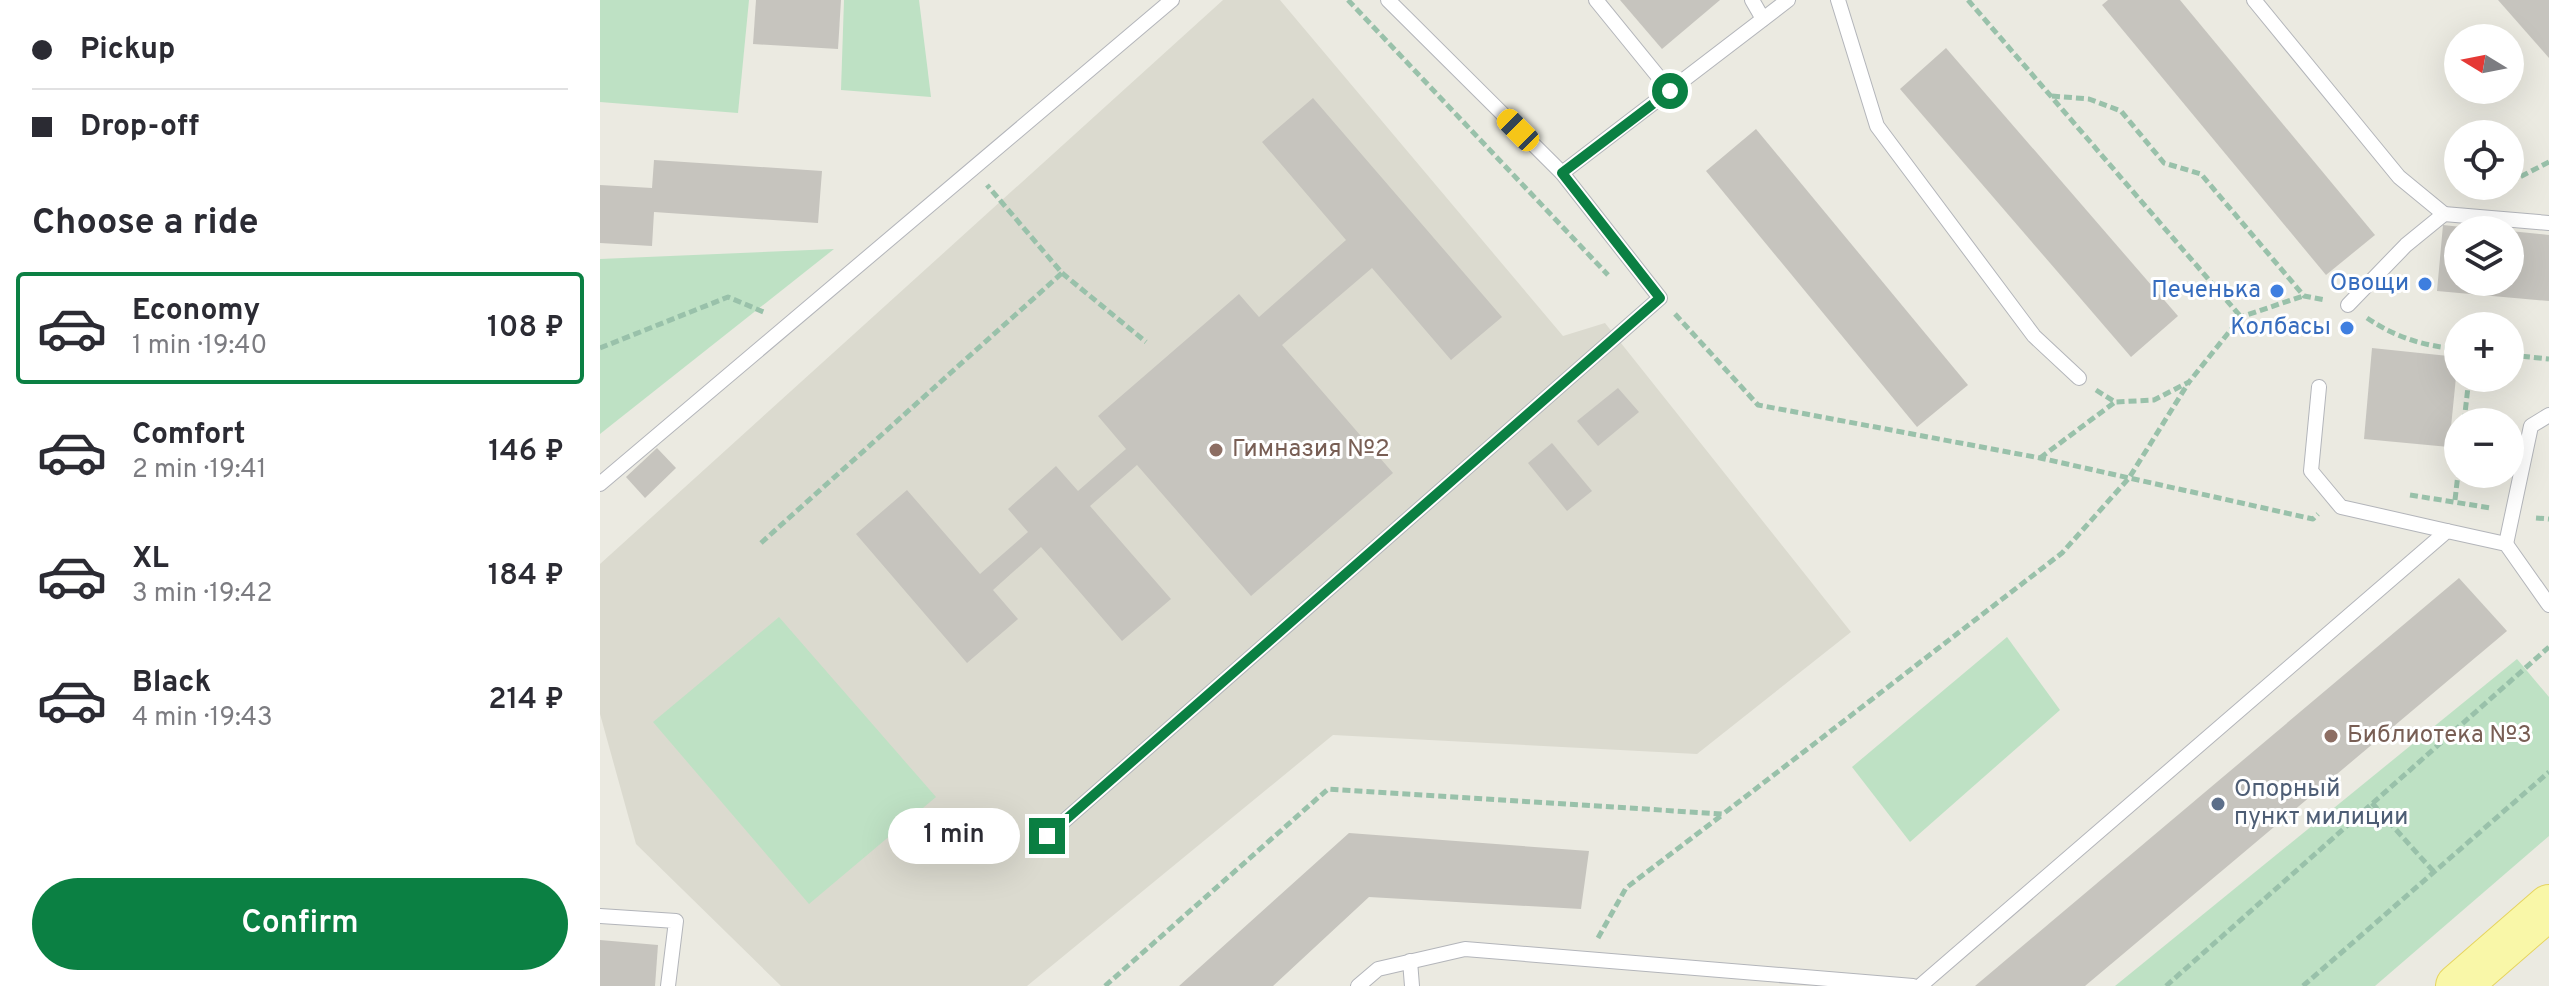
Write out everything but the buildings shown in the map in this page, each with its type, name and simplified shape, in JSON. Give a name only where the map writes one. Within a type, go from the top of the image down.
[{"type":"main road","points":[[2458,986],[2549,907]]},
{"type":"lane","points":[[600,484],[1172,0]]},
{"type":"lane","points":[[1047,836],[1660,298],[1562,173],[1388,0]]},
{"type":"lane","points":[[1596,0],[1670,91]]},
{"type":"lane","points":[[1752,0],[1763,19]]},
{"type":"lane","points":[[1562,173],[1788,0]]},
{"type":"lane","points":[[1838,0],[1877,126],[2034,336],[2079,378]]},
{"type":"lane","points":[[2254,0],[2399,177],[2444,214],[2549,223]]},
{"type":"lane","points":[[2348,305],[2406,245],[2444,214]]},
{"type":"lane","points":[[2319,387],[2311,471],[2341,507],[2506,544],[2549,605]]},
{"type":"lane","points":[[2506,544],[2531,426],[2549,415]]},
{"type":"lane","points":[[1920,986],[2447,531]]},
{"type":"lane","points":[[600,916],[676,921],[668,986]]},
{"type":"lane","points":[[1358,986],[1378,969],[1465,949],[1913,986]]},
{"type":"lane","points":[[1410,961],[1412,986]]},
{"type":"path","points":[[1348,0],[1644,313]]},
{"type":"path","points":[[1968,0],[2241,317]]},
{"type":"path","points":[[2052,96],[2089,99],[2121,111],[2164,163],[2201,174],[2304,296]]},
{"type":"path","points":[[2524,175],[2549,162]]},
{"type":"path","points":[[985,183],[1062,273],[1146,342]]},
{"type":"path","points":[[761,543],[1062,273]]},
{"type":"path","points":[[1585,959],[1626,888],[2062,553],[2129,478],[2189,382],[2241,317],[2304,296],[2348,305],[2392,335],[2444,348]]},
{"type":"path","points":[[600,348],[728,297],[790,323]]},
{"type":"path","points":[[1660,298],[1758,405],[2040,458],[2313,519]]},
{"type":"path","points":[[2524,356],[2549,359]]},
{"type":"path","points":[[2079,378],[2115,402]]},
{"type":"path","points":[[2040,458],[2115,402],[2154,400],[2189,382]]},
{"type":"path","points":[[2455,500],[2456,488]]},
{"type":"path","points":[[2166,986],[2549,647]]},
{"type":"path","points":[[2303,986],[2549,772]]},
{"type":"path","points":[[1105,986],[1328,789],[1723,814]]},
{"type":"path","points":[[2372,803],[2434,872]]},
{"type":"shaded area","name":"Гимназия №2","points":[[1223,0],[1280,0],[1563,336],[1605,323],[1851,632],[1697,754],[1333,735],[1027,986],[781,986],[636,844],[600,714],[600,564]]},
{"type":"green space","points":[[600,0],[749,0],[738,113],[600,102]]},
{"type":"green space","points":[[844,0],[919,0],[931,97],[841,90]]},
{"type":"green space","points":[[834,249],[600,434],[600,259]]},
{"type":"green space","points":[[779,617],[936,797],[809,904],[653,722]]},
{"type":"green space","points":[[2007,637],[2060,710],[1910,842],[1852,767]]},
{"type":"green space","points":[[2517,659],[2549,697],[2549,836],[2375,986],[2115,986]]},
{"type":"place","name":"Овощи","points":[[2425,284]]},
{"type":"place","name":"Печенька","points":[[2277,291]]},
{"type":"place","name":"Колбасы","points":[[2347,328]]},
{"type":"place","name":"Гимназия №2","points":[[1216,450]]},
{"type":"place","name":"Библиотека №3","points":[[2331,736]]},
{"type":"place","name":"Опорный пункт милиции","points":[[2218,804]]},
{"type":"route","points":[[1047,836],[1660,298],[1562,173],[1670,91]]}]
